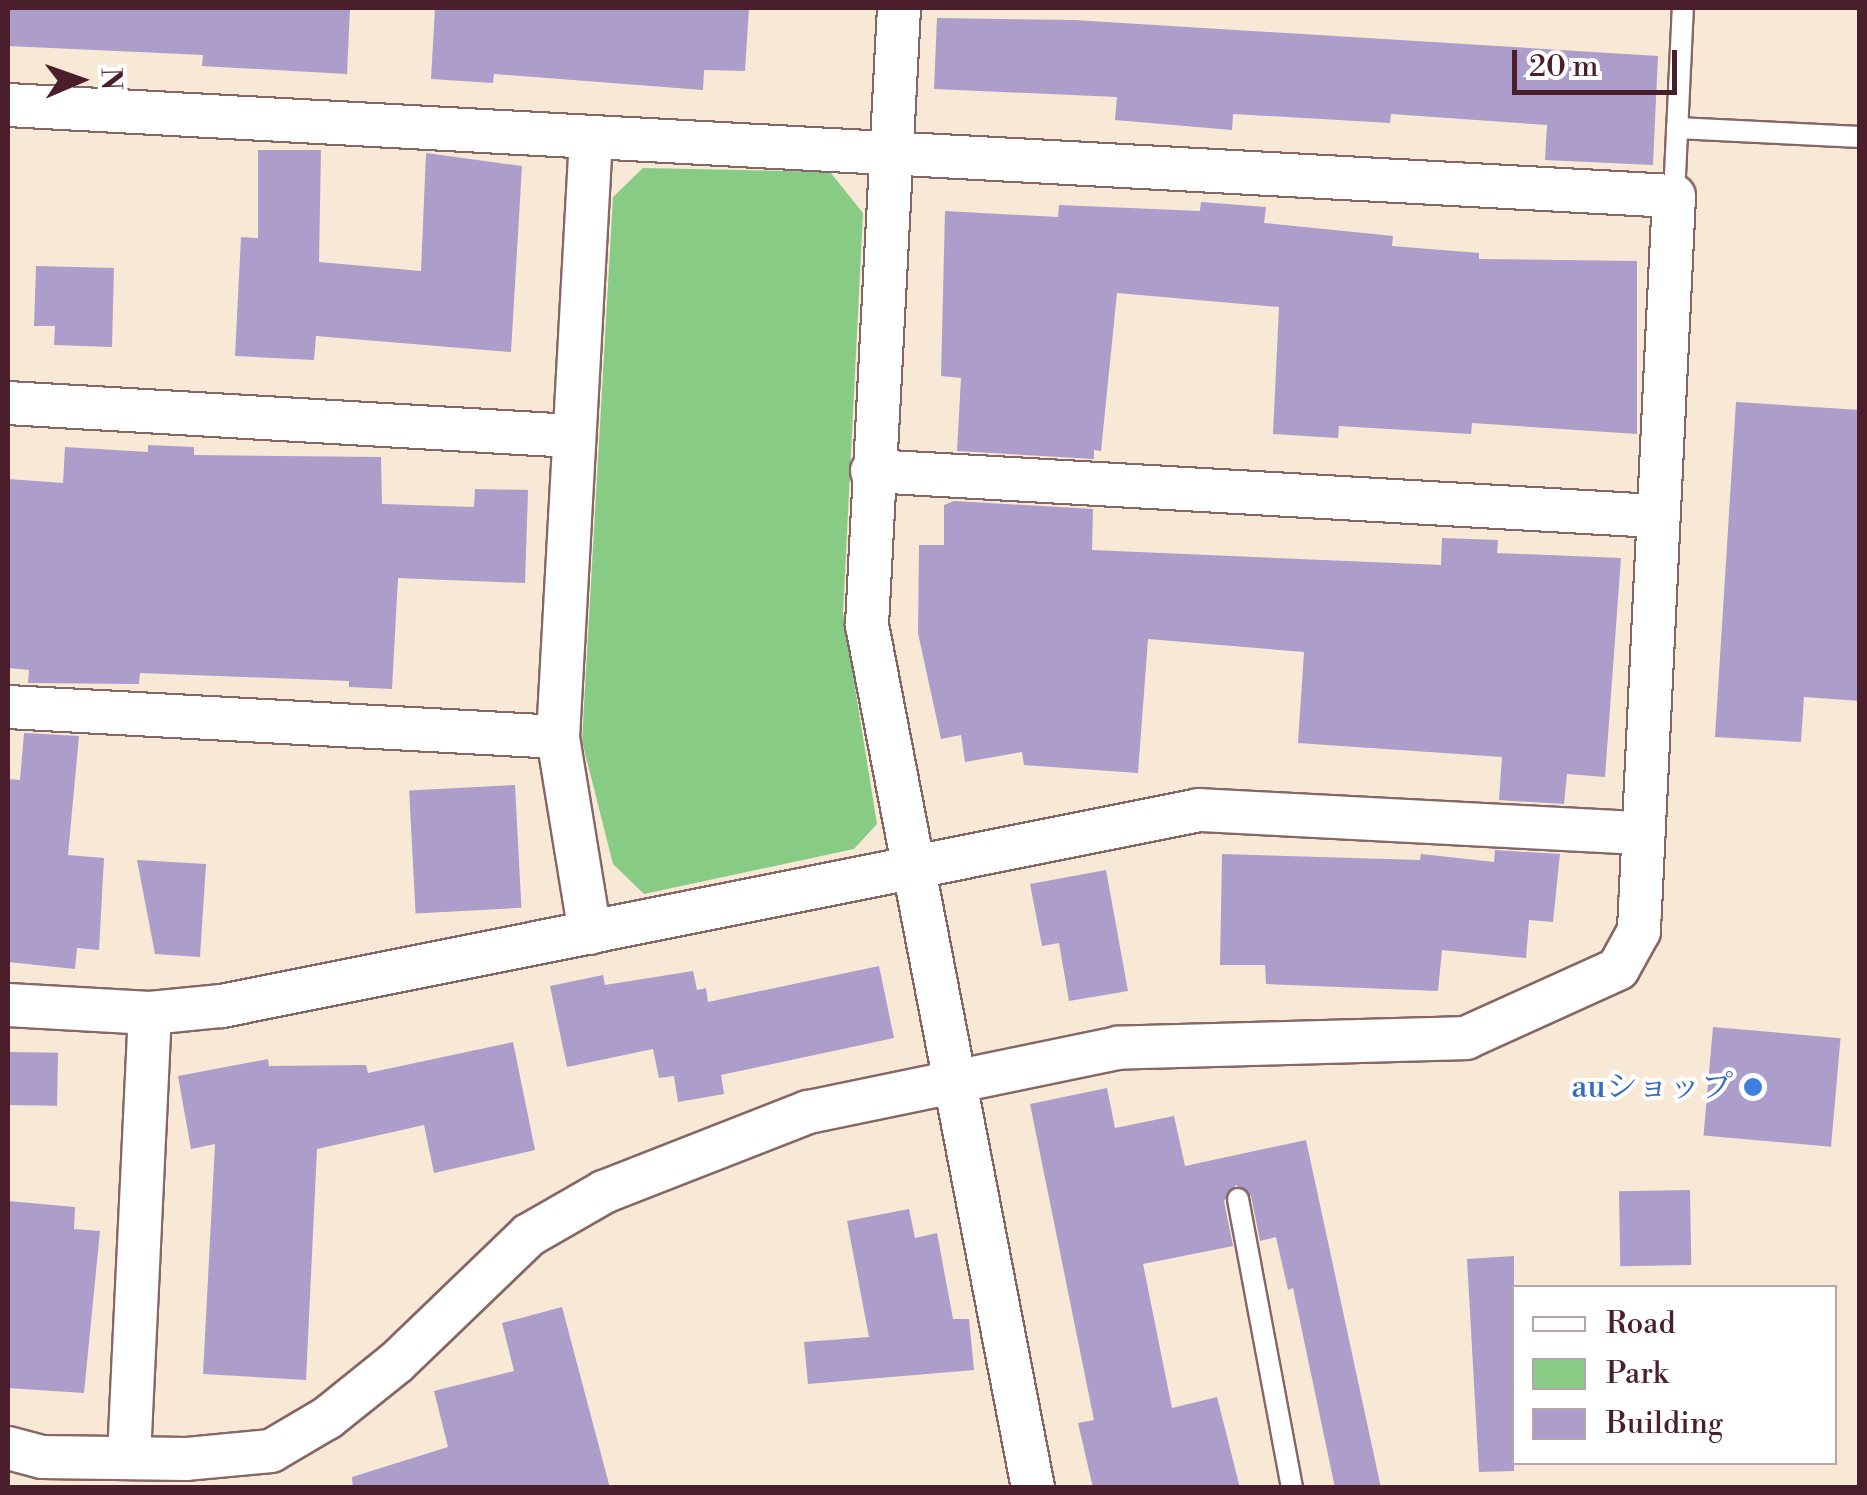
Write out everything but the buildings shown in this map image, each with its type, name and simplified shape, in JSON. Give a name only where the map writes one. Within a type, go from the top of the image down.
[{"type":"street","points":[[898,8],[867,625],[911,866],[959,1083],[1034,1488]]},
{"type":"street","points":[[8,105],[1674,196],[1639,931],[1618,969],[1466,1038],[1118,1048],[808,1112],[604,1192],[529,1235],[397,1362],[326,1418],[271,1451],[187,1473],[128,1457],[42,1457],[8,1448]]},
{"type":"street","points":[[590,136],[558,736],[590,933]]},
{"type":"street","points":[[8,403],[572,436]]},
{"type":"street","points":[[872,471],[1656,516]]},
{"type":"street","points":[[8,707],[558,736]]},
{"type":"street","points":[[8,1005],[150,1013],[222,1006],[1199,810],[1643,833]]},
{"type":"street","points":[[128,1457],[150,1013]]},
{"type":"lane","points":[[1674,196],[1683,8]]},
{"type":"lane","points":[[1677,128],[1860,137]]},
{"type":"lane","points":[[1238,1199],[1292,1488]]},
{"type":"green space","points":[[643,168],[830,172],[863,213],[843,613],[877,824],[854,849],[644,894],[613,864],[582,741],[613,197]]},
{"type":"place","name":"auショップ","points":[[1753,1087]]}]
